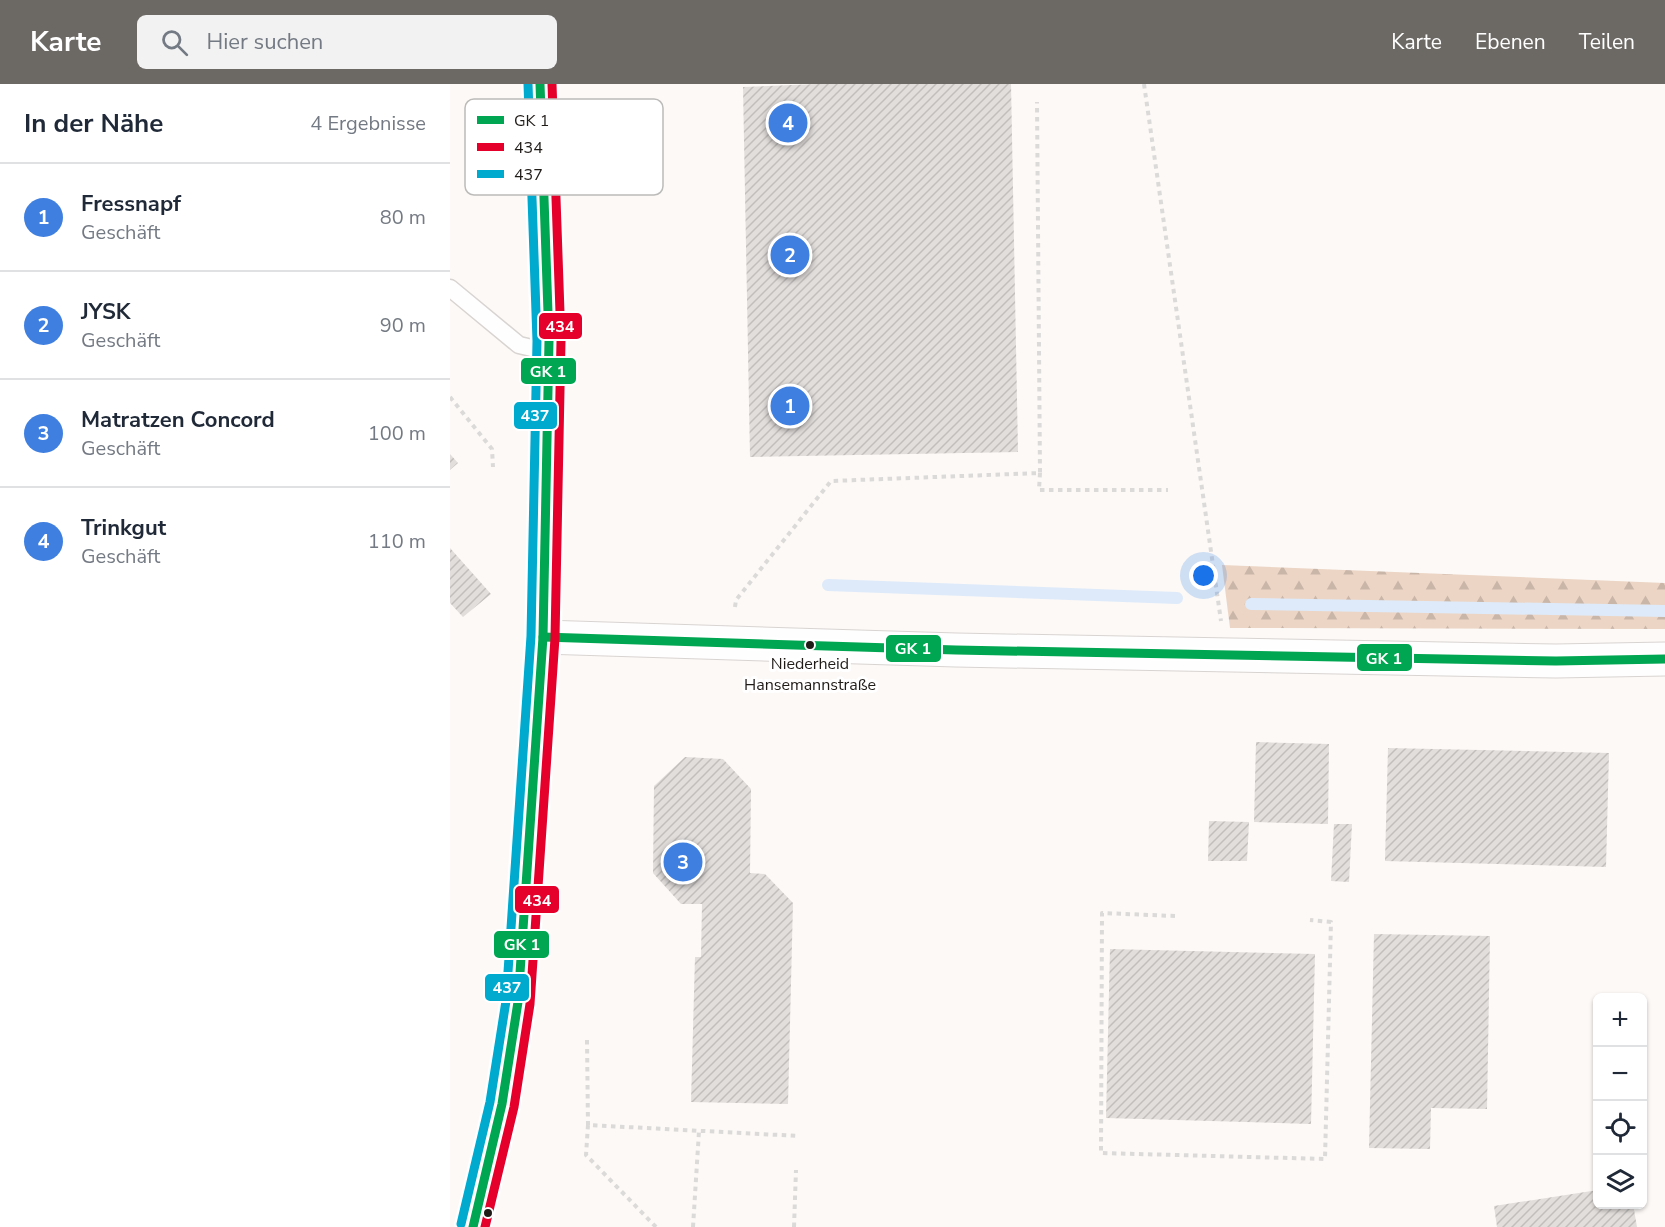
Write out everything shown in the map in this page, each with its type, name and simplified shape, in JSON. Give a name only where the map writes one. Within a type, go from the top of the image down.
[{"type":"street","points":[[540,84],[541,99]]},
{"type":"street","points":[[473,1227],[502,1104],[518,1002],[543,637],[549,352],[544,195]]},
{"type":"street","points":[[543,637],[956,650],[1556,661],[1665,659]]},
{"type":"lane","points":[[450,288],[519,345],[549,352]]},
{"type":"path","points":[[1144,84],[1226,655]]},
{"type":"path","points":[[1037,102],[1039,490],[1168,490]]},
{"type":"path","points":[[450,397],[492,449],[493,467]]},
{"type":"path","points":[[732,643],[736,600],[831,481],[1040,473]]},
{"type":"path","points":[[1175,916],[1102,914],[1101,1154],[1325,1159],[1331,922],[1310,920]]},
{"type":"path","points":[[587,1040],[586,1155],[656,1227]]},
{"type":"path","points":[[588,1125],[799,1136]]},
{"type":"path","points":[[693,1227],[699,1131]]},
{"type":"path","points":[[794,1227],[796,1170]]},
{"type":"green space","points":[[1222,565],[1665,583],[1665,629],[1230,628]]},
{"type":"building","points":[[816,84],[1011,84],[1018,452],[750,457],[743,87]]},
{"type":"building","points":[[450,454],[458,463],[450,470]]},
{"type":"building","points":[[450,548],[491,594],[463,617],[450,603]]},
{"type":"building","points":[[1256,742],[1329,744],[1328,824],[1254,822]]},
{"type":"building","points":[[1388,748],[1609,753],[1606,867],[1385,861]]},
{"type":"building","points":[[685,757],[723,759],[751,789],[750,873],[765,874],[793,903],[788,1104],[691,1102],[695,957],[701,957],[702,904],[681,904],[653,873],[654,786]]},
{"type":"building","points":[[1209,821],[1249,822],[1247,861],[1208,861]]},
{"type":"building","points":[[1334,824],[1352,824],[1349,882],[1331,881]]},
{"type":"building","points":[[1374,934],[1490,936],[1487,1109],[1431,1108],[1430,1149],[1369,1148]]},
{"type":"building","points":[[1110,949],[1315,954],[1311,1124],[1106,1118]]},
{"type":"building","points":[[1593,1191],[1593,1209],[1634,1209],[1637,1227],[1497,1227],[1494,1206]]},
{"type":"waterway","points":[[828,585],[1177,598]]},
{"type":"waterway","points":[[1251,604],[1665,611]]},
{"type":"transit line","name":"437","points":[[528,84],[529,99]]},
{"type":"transit line","points":[[540,84],[541,99]]},
{"type":"transit line","name":"434","points":[[552,84],[553,99]]},
{"type":"transit line","name":"437","points":[[461,1224],[490,1102],[506,1001],[531,636],[537,341],[532,195]]},
{"type":"transit line","points":[[473,1227],[502,1104],[518,1002],[543,637],[549,341],[544,195]]},
{"type":"transit line","name":"434","points":[[485,1227],[514,1107],[530,1004],[555,638],[561,341],[556,195]]},
{"type":"transit line","points":[[543,637],[956,650],[1556,661],[1665,659]]},
{"type":"place","name":"Trinkgut","points":[[788,123]]},
{"type":"place","name":"JYSK","points":[[790,255]]},
{"type":"place","name":"Fressnapf","points":[[790,406]]},
{"type":"place","name":"Niederheid Hansemannstraße","points":[[810,645]]},
{"type":"place","name":"Matratzen Concord","points":[[683,862]]}]
